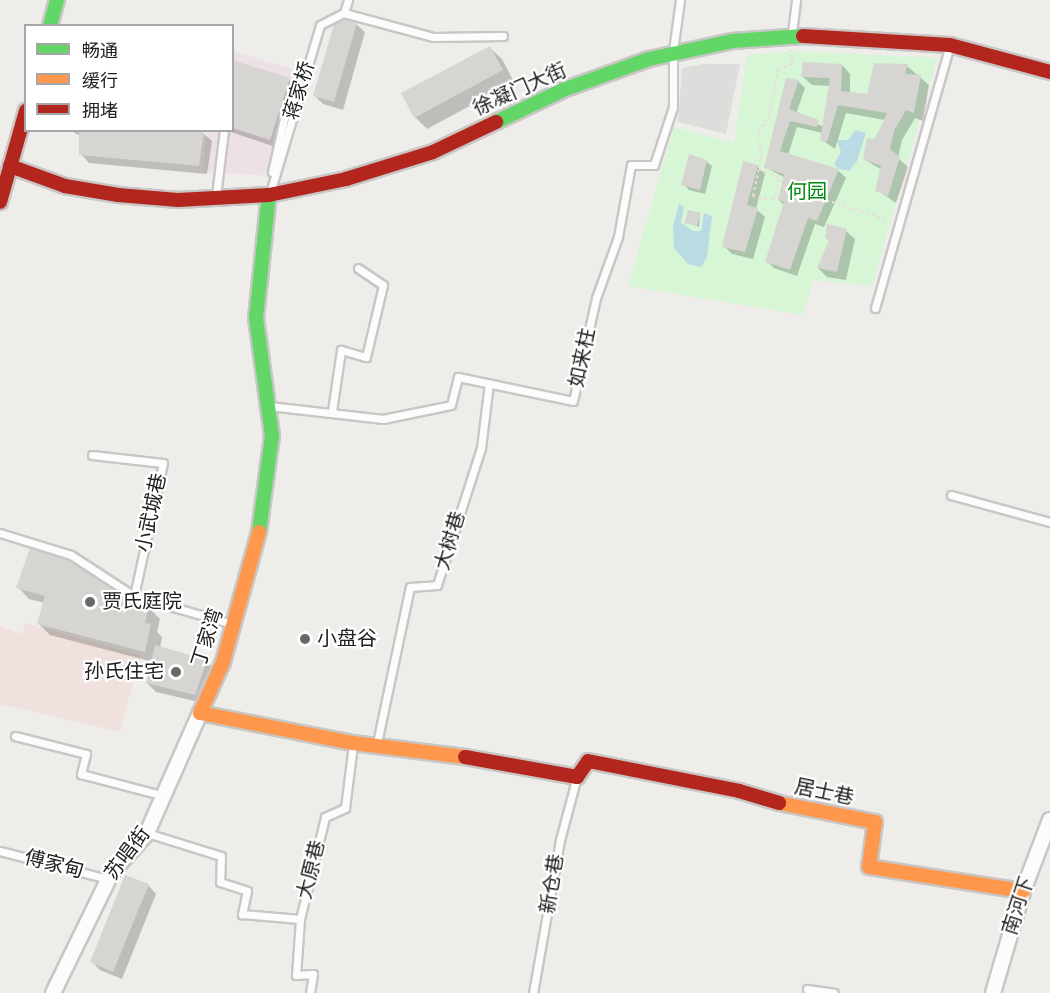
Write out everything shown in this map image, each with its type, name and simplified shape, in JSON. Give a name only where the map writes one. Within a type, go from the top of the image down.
[{"type":"street","points":[[51,24],[57,0]]},
{"type":"street","name":"徐凝门大街","points":[[5,164],[65,186],[117,195],[216,199],[269,195],[346,179],[433,152],[563,90],[673,51],[791,35],[950,45],[1050,72]]},
{"type":"street","points":[[0,202],[5,164],[24,116]]},
{"type":"street","name":"丁家湾","points":[[200,713],[223,662],[258,542],[272,436],[256,318],[269,195]]},
{"type":"street","points":[[200,713],[353,743],[577,777]]},
{"type":"street","name":"苏唱街","points":[[53,993],[108,879],[147,833],[200,713]]},
{"type":"street","name":"居士巷","points":[[577,777],[588,761],[740,791],[801,810],[875,822],[869,867],[1023,891]]},
{"type":"street","name":"南河下","points":[[993,993],[1023,891],[1050,820]]},
{"type":"lane","points":[[348,0],[344,13],[433,37],[503,36]]},
{"type":"lane","points":[[673,51],[680,0]]},
{"type":"lane","points":[[791,35],[796,0]]},
{"type":"lane","name":"蒋家桥","points":[[269,195],[320,26],[344,13]]},
{"type":"lane","points":[[875,308],[950,45]]},
{"type":"lane","name":"如来柱","points":[[268,406],[332,411],[383,419],[451,405],[458,377],[573,401],[596,298],[618,237],[631,165],[654,165],[673,107],[673,51]]},
{"type":"lane","points":[[269,195],[285,114]]},
{"type":"lane","points":[[216,199],[224,132]]},
{"type":"lane","points":[[332,411],[341,351],[366,357],[383,285],[358,268]]},
{"type":"lane","name":"大树巷","points":[[376,745],[410,587],[437,585],[481,448],[489,383]]},
{"type":"lane","name":"小武城巷","points":[[93,455],[163,463],[134,596]]},
{"type":"lane","points":[[951,495],[1050,522]]},
{"type":"lane","points":[[0,533],[71,555],[134,596],[234,624]]},
{"type":"lane","points":[[15,736],[86,754],[81,774],[164,796]]},
{"type":"lane","name":"大原巷","points":[[310,993],[313,974],[296,975],[300,919],[325,817],[345,808],[353,743]]},
{"type":"lane","name":"新仓巷","points":[[533,993],[560,840],[577,777]]},
{"type":"lane","points":[[147,833],[221,856],[220,882],[247,891],[242,914],[300,919]]},
{"type":"lane","name":"傅家甸","points":[[0,851],[108,879]]},
{"type":"lane","points":[[807,989],[834,993]]},
{"type":"path","points":[[759,169],[780,179],[773,201],[753,196],[759,169],[759,132],[771,113],[778,69],[793,64],[790,52]]},
{"type":"path","points":[[826,200],[899,224]]},
{"type":"shaded area","points":[[234,51],[301,72],[273,176],[203,172],[207,132],[234,132]]},
{"type":"shaded area","points":[[704,64],[740,64],[726,134],[678,122],[682,68]]},
{"type":"shaded area","points":[[25,623],[140,655],[120,732],[0,704],[0,626],[22,634]]},
{"type":"green space","name":"何园","points":[[795,51],[937,58],[872,286],[813,280],[803,315],[628,286],[674,127],[734,143],[747,55]]},
{"type":"water","points":[[856,130],[866,133],[857,161],[849,171],[839,169],[834,164],[841,152],[837,140],[848,140]]},
{"type":"water","points":[[679,204],[684,207],[681,223],[693,231],[701,231],[704,213],[712,216],[707,257],[701,267],[688,264],[674,248],[673,226]]},
{"type":"building","points":[[346,20],[357,23],[334,102],[313,96],[334,24]]},
{"type":"building","points":[[490,46],[503,70],[414,118],[401,93]]},
{"type":"building","points":[[234,61],[290,78],[270,140],[234,129]]},
{"type":"building","points":[[803,62],[842,64],[841,91],[867,94],[874,63],[908,64],[905,74],[921,75],[914,113],[906,110],[894,131],[890,149],[900,157],[888,196],[875,191],[881,166],[863,159],[867,138],[875,139],[887,113],[838,105],[827,142],[820,140],[830,78],[801,77]]},
{"type":"building","points":[[786,78],[799,80],[789,109],[819,120],[817,127],[790,121],[780,151],[839,169],[817,221],[808,218],[790,270],[765,262],[784,202],[778,200],[784,174],[764,168]]},
{"type":"building","points":[[79,132],[204,132],[199,166],[79,155]]},
{"type":"building","points":[[689,154],[707,160],[700,190],[681,185]]},
{"type":"building","points":[[743,161],[758,165],[747,205],[758,208],[745,252],[722,247]]},
{"type":"building","points":[[688,210],[701,213],[697,226],[684,223]]},
{"type":"building","points":[[827,224],[847,229],[837,272],[817,268],[829,240],[825,238]]},
{"type":"building","name":"贾氏庭院","points":[[30,548],[72,562],[124,598],[149,606],[145,623],[151,624],[145,652],[37,624],[45,596],[16,588]]},
{"type":"building","name":"孙氏住宅","points":[[155,645],[207,660],[195,695],[146,683]]},
{"type":"building","points":[[125,875],[149,884],[113,972],[90,962]]},
{"type":"traffic: fast","points":[[51,24],[57,0]]},
{"type":"traffic: fast","points":[[496,122],[563,90],[649,59],[732,41],[803,36]]},
{"type":"traffic: fast","points":[[259,532],[272,436],[256,318],[269,195]]},
{"type":"traffic: slow","points":[[259,532],[223,662],[200,713],[353,743],[465,757]]},
{"type":"traffic: slow","points":[[779,803],[875,822],[869,867],[1023,891]]},
{"type":"traffic: jam","points":[[803,36],[950,45],[1050,72]]},
{"type":"traffic: jam","points":[[0,202],[24,118]]},
{"type":"traffic: jam","points":[[10,166],[65,186],[118,195],[178,200],[269,195],[346,179],[433,152],[496,122]]},
{"type":"traffic: jam","points":[[465,757],[577,777],[588,761],[739,791],[779,803]]},
{"type":"place","name":"贾氏庭院","points":[[90,602]]},
{"type":"place","name":"小盘谷","points":[[305,639]]},
{"type":"place","name":"孙氏住宅","points":[[176,672]]}]
